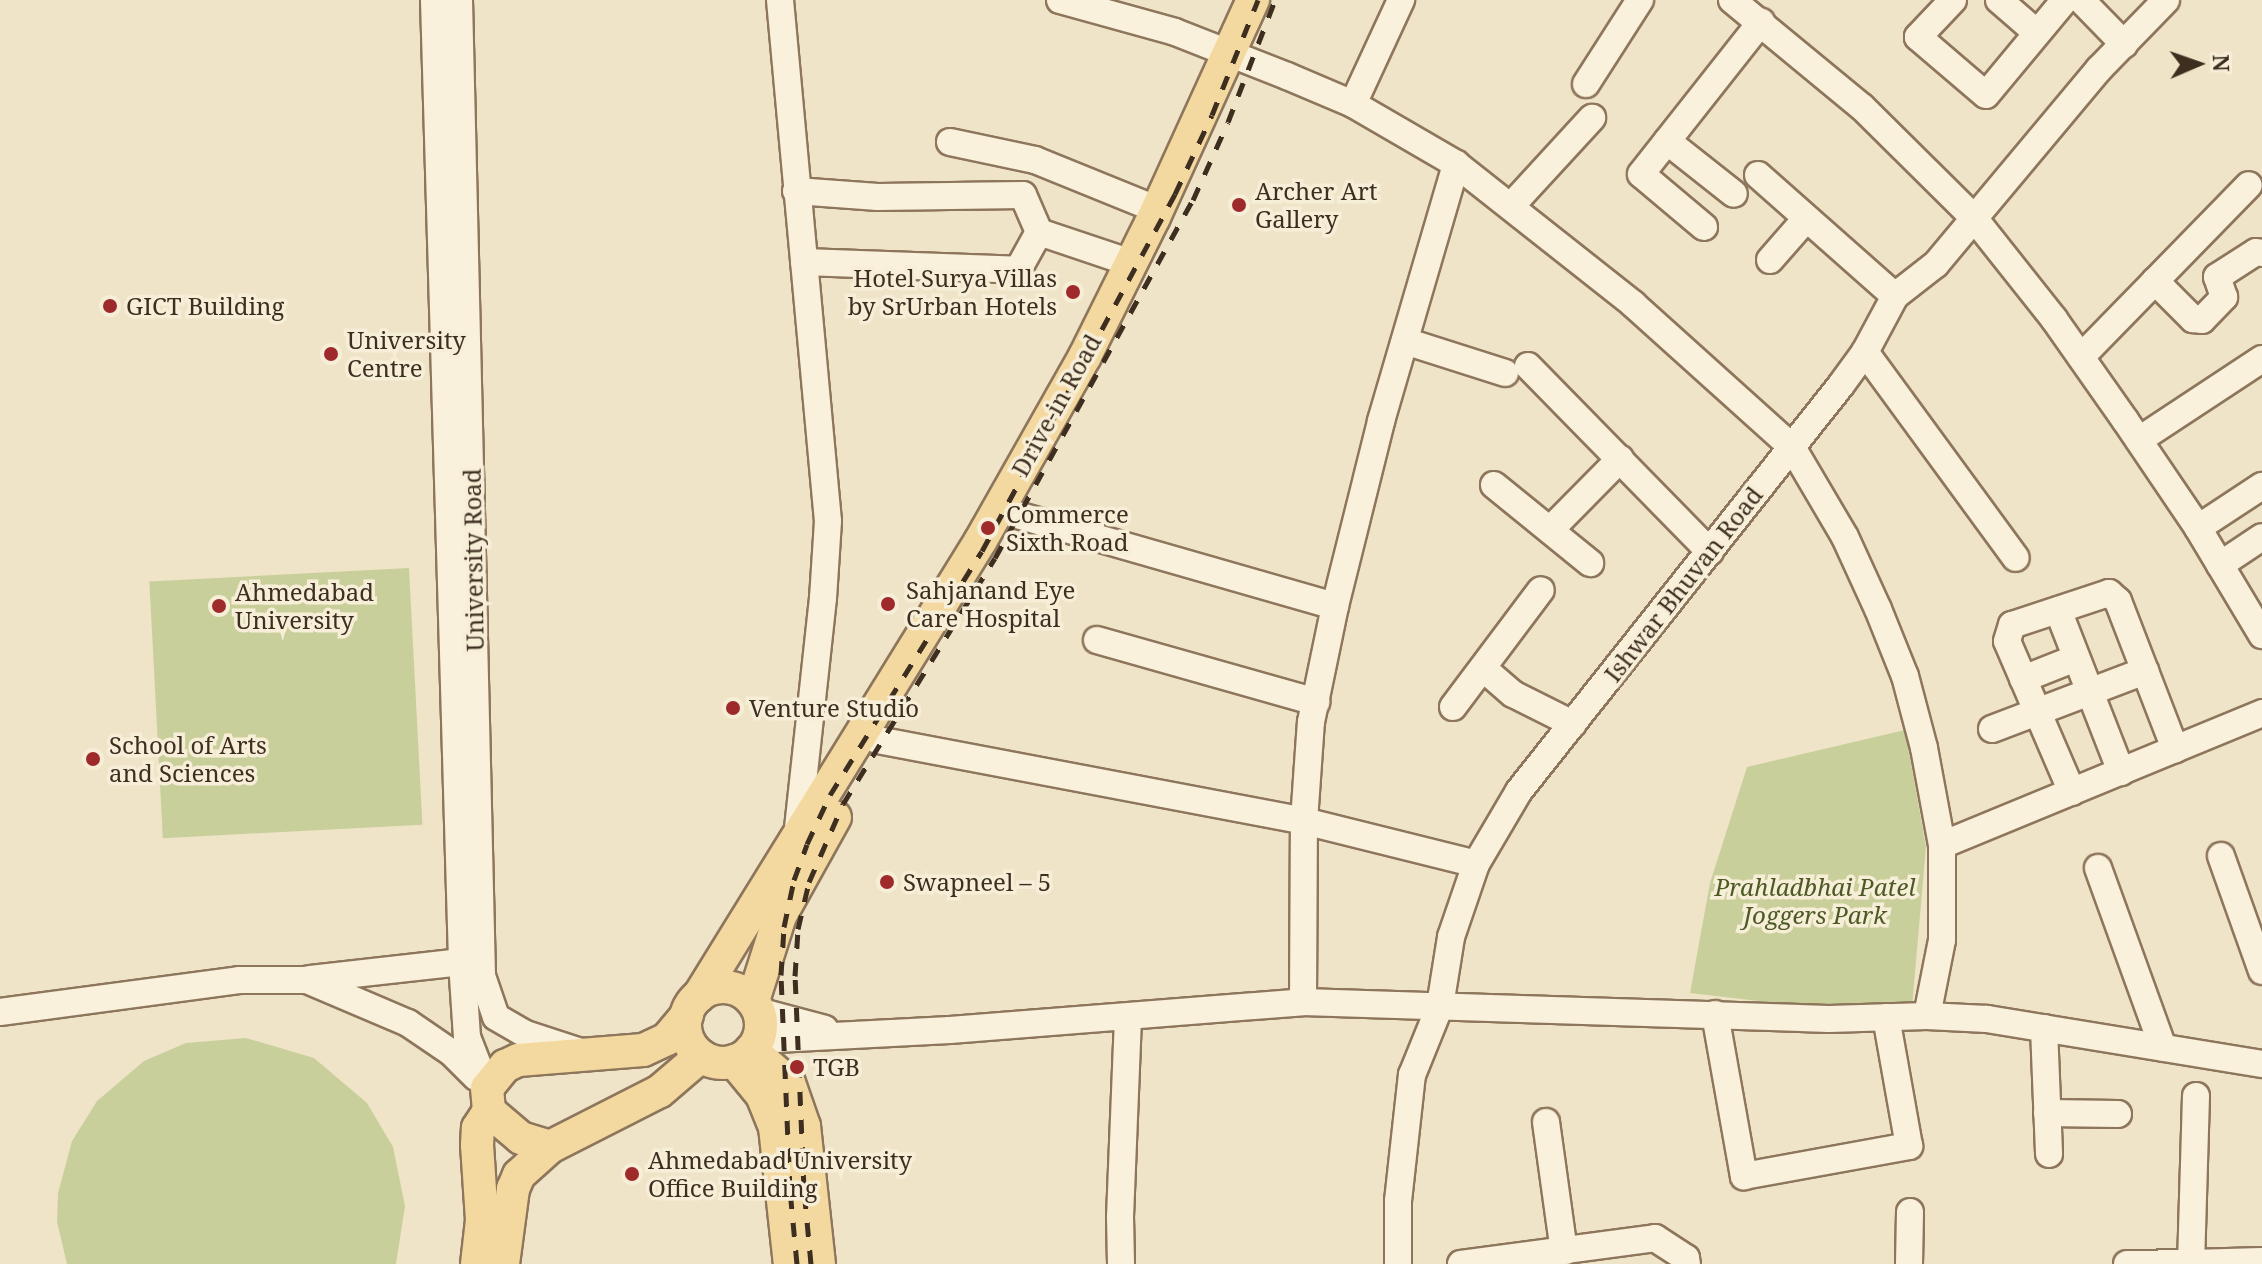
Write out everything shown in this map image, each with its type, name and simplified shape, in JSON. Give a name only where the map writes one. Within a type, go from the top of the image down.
[{"type":"main road","name":"Drive-in Road","points":[[751,1033],[780,916],[877,740],[1014,514],[1099,364],[1238,57],[1253,0]]},
{"type":"main road","name":"Drive-in Road","points":[[488,1100],[505,1066],[518,1060],[643,1050],[667,1039],[693,1005],[981,540],[1085,356],[1238,57],[1272,0]]},
{"type":"main road","points":[[751,1033],[717,1062],[701,1056],[687,1037],[693,1005],[709,989],[733,988],[751,1033],[762,1095],[775,1127],[790,1264]]},
{"type":"main road","points":[[751,1033],[789,1083],[804,1126],[819,1264]]},
{"type":"main road","points":[[503,1264],[513,1189],[519,1175],[533,1160],[550,1147],[660,1091],[701,1056]]},
{"type":"main road","points":[[477,1264],[482,1220],[478,1128],[488,1100],[521,1138],[550,1147]]},
{"type":"street","name":"University Road","points":[[434,0],[462,962],[467,1037],[488,1100]]},
{"type":"street","name":"University Road","points":[[459,0],[482,976],[496,1017],[526,1034],[588,1054]]},
{"type":"street","points":[[780,0],[828,521],[797,839]]},
{"type":"street","points":[[1060,0],[1161,28],[1353,104],[1456,164],[1633,304],[1792,447],[1845,537],[1905,676],[1924,748],[1942,845],[1942,940],[1927,1016]]},
{"type":"street","points":[[1353,104],[1401,0]]},
{"type":"street","points":[[1586,84],[1640,0]]},
{"type":"street","points":[[1732,0],[1862,107],[1974,218],[2081,357],[2139,440],[2198,528],[2262,635]]},
{"type":"street","points":[[1953,0],[1918,37],[1986,95],[2065,0]]},
{"type":"street","points":[[1999,0],[2037,33]]},
{"type":"street","points":[[2081,0],[2124,44]]},
{"type":"street","name":"Ishwar Bhuvan Road","points":[[1398,1264],[1398,1201],[1412,1075],[1440,1006],[1451,937],[1476,864],[1519,791],[1865,352],[1895,296],[1936,264],[2124,44],[2166,0]]},
{"type":"street","points":[[1704,227],[1641,174],[1761,22]]},
{"type":"street","points":[[1511,206],[1592,118]]},
{"type":"street","points":[[1667,141],[1734,194]]},
{"type":"street","points":[[950,142],[1035,160],[1158,210]]},
{"type":"street","points":[[1303,1002],[1304,821],[1316,702],[1335,606],[1405,341],[1456,164]]},
{"type":"street","points":[[1758,175],[1805,220],[1895,296]]},
{"type":"street","points":[[2081,357],[2249,185]]},
{"type":"street","points":[[796,191],[878,197],[1023,195],[1039,232],[1131,263]]},
{"type":"street","points":[[1770,260],[1805,220]]},
{"type":"street","points":[[804,262],[1018,270],[1039,232]]},
{"type":"street","points":[[2155,281],[2193,319],[2202,320],[2224,297],[2217,277],[2256,252],[2262,253]]},
{"type":"street","points":[[1405,341],[1517,369],[1620,459],[1710,552]]},
{"type":"street","points":[[1865,352],[2016,558]]},
{"type":"street","points":[[2139,440],[2262,359]]},
{"type":"street","points":[[1550,530],[1620,459]]},
{"type":"street","points":[[1494,485],[1590,563]]},
{"type":"street","points":[[2198,528],[2262,486]]},
{"type":"street","points":[[1014,514],[1335,606]]},
{"type":"street","points":[[2220,565],[2262,537]]},
{"type":"street","points":[[1453,707],[1541,590]]},
{"type":"street","points":[[2072,792],[2007,641],[2012,625],[2109,593],[2118,601],[2175,749]]},
{"type":"street","points":[[2058,610],[2121,772]]},
{"type":"street","points":[[1097,640],[1316,702]]},
{"type":"street","points":[[2023,679],[2076,658]]},
{"type":"street","points":[[1484,669],[1513,694],[1573,724]]},
{"type":"street","points":[[1992,729],[2145,671]]},
{"type":"street","points":[[1942,845],[2262,713]]},
{"type":"street","points":[[877,740],[1304,821],[1476,864]]},
{"type":"street","points":[[2221,856],[2262,971]]},
{"type":"street","points":[[2098,868],[2163,1048]]},
{"type":"street","points":[[0,1012],[239,980],[307,980],[462,962]]},
{"type":"street","points":[[307,980],[408,1023],[452,1053],[488,1100]]},
{"type":"street","points":[[751,1033],[851,1036],[1303,1002],[1987,1019],[2262,1064]]},
{"type":"street","points":[[1715,1014],[1744,1176],[1909,1146],[1886,1017]]},
{"type":"street","points":[[1121,1264],[1128,1017]]},
{"type":"street","points":[[2044,1028],[2049,1154]]},
{"type":"street","points":[[2191,1263],[2196,1096]]},
{"type":"street","points":[[2047,1113],[2118,1114]]},
{"type":"street","points":[[1546,1122],[1577,1254]]},
{"type":"street","points":[[1909,1264],[1910,1212]]},
{"type":"street","points":[[1461,1264],[1577,1254],[1655,1238],[1686,1258],[1687,1264]]},
{"type":"street","points":[[2127,1264],[2262,1261]]},
{"type":"green space","points":[[409,568],[422,825],[163,838],[149,582]]},
{"type":"green space","name":"Prahladbhai Patel Joggers Park","points":[[1905,730],[1926,847],[1912,1007],[1802,1006],[1690,993],[1710,883],[1747,767]]},
{"type":"green space","points":[[246,1038],[314,1058],[367,1103],[393,1147],[405,1206],[396,1264],[67,1264],[57,1222],[58,1193],[72,1141],[97,1101],[144,1061],[186,1043]]},
{"type":"railway","points":[[797,1264],[790,1190],[781,975],[784,927],[794,880],[807,844],[830,795],[982,551],[1175,194],[1212,115],[1258,0]]},
{"type":"railway","points":[[811,1264],[804,1189],[795,976],[798,929],[809,882],[843,804],[995,558],[1193,200],[1228,122],[1275,0]]},
{"type":"place","name":"Archer Art Gallery","points":[[1239,205]]},
{"type":"place","name":"Hotel Surya Villas by SrUrban Hotels","points":[[1073,292]]},
{"type":"place","name":"GICT Building","points":[[110,306]]},
{"type":"place","name":"University Centre","points":[[331,354]]},
{"type":"place","name":"Commerce Sixth Road","points":[[988,528]]},
{"type":"place","name":"Sahjanand Eye Care Hospital","points":[[888,604]]},
{"type":"place","name":"Ahmedabad University","points":[[219,606]]},
{"type":"place","name":"Venture Studio","points":[[733,708]]},
{"type":"place","name":"School of Arts and Sciences","points":[[93,759]]},
{"type":"place","name":"Swapneel – 5","points":[[887,882]]},
{"type":"place","name":"TGB","points":[[797,1067]]},
{"type":"place","name":"Ahmedabad University Office Building","points":[[632,1174]]}]
